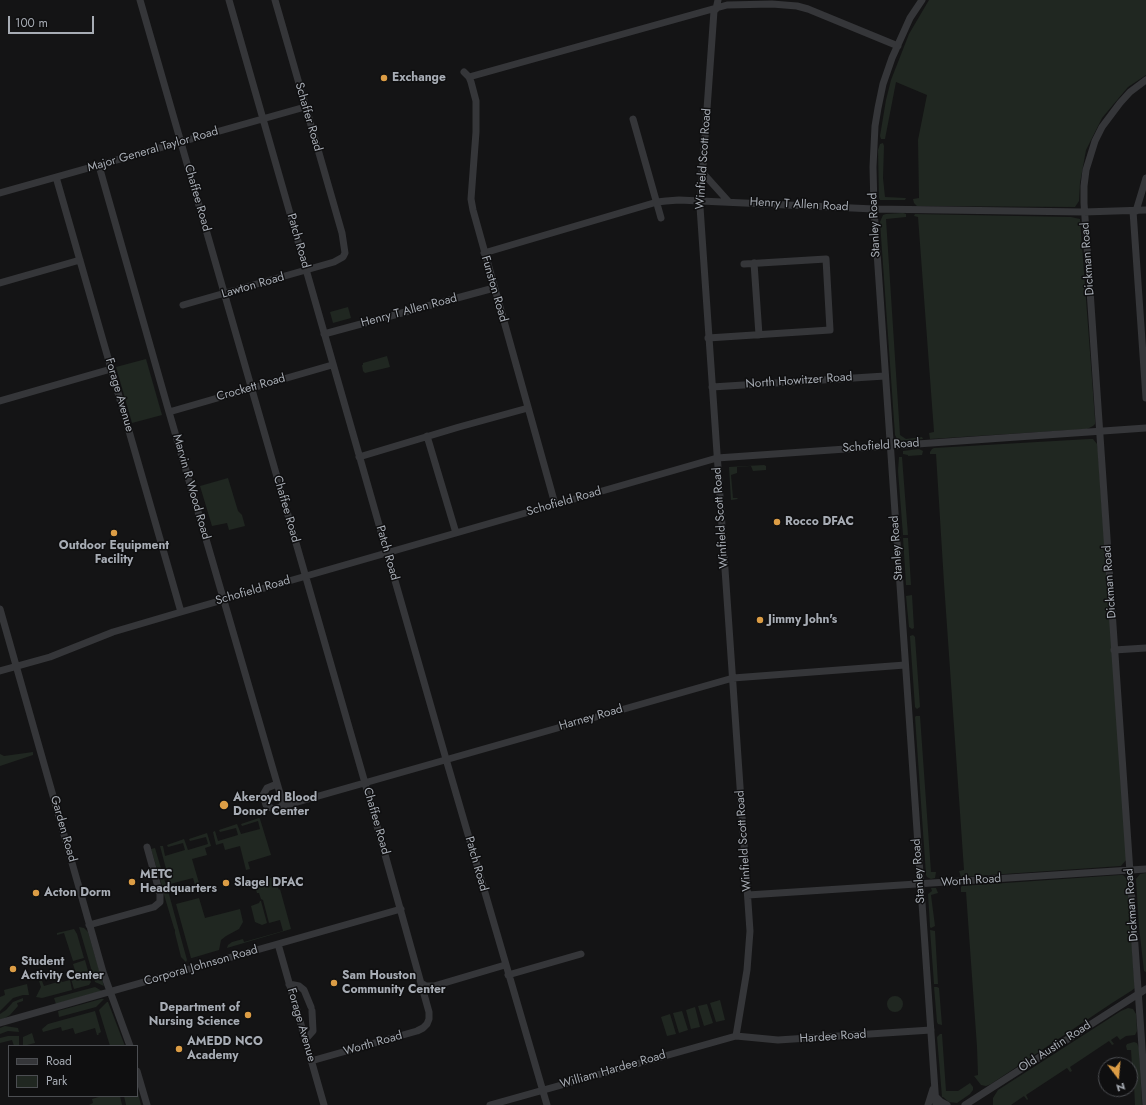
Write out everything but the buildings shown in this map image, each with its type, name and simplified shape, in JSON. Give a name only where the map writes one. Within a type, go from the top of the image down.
[{"type":"street","name":"Chaffee Road","points":[[140,0],[401,909],[428,1006],[429,1019]]},
{"type":"street","name":"Patch Road","points":[[229,0],[332,365],[547,1105]]},
{"type":"street","name":"Schaffer Road","points":[[275,0],[342,233]]},
{"type":"street","name":"Winfield Scott Road","points":[[714,0],[716,9],[714,12],[700,201],[708,338],[750,931],[750,950],[736,1036]]},
{"type":"street","points":[[718,0],[716,9],[727,6],[772,2],[808,9],[898,46]]},
{"type":"street","name":"Stanley Road","points":[[922,0],[910,18],[886,74],[878,108],[873,146],[874,209],[936,1105]]},
{"type":"street","name":"Funston Road","points":[[555,504],[484,253],[471,199],[477,116],[476,101],[466,74],[637,31],[696,13],[716,9]]},
{"type":"street","name":"Dickman Road","points":[[1146,80],[1130,92],[1102,127],[1095,141],[1086,170],[1084,186],[1084,212],[1146,1105]]},
{"type":"street","name":"Major General Taylor Road","points":[[0,193],[182,143],[305,107]]},
{"type":"street","points":[[633,119],[661,218]]},
{"type":"street","name":"Marvin R Wood Road","points":[[99,166],[284,807]]},
{"type":"street","points":[[702,172],[729,202]]},
{"type":"street","name":"Forage Avenue","points":[[56,177],[181,612]]},
{"type":"street","points":[[1146,178],[1134,211],[1146,398]]},
{"type":"street","name":"Henry T Allen Road","points":[[484,253],[657,202],[679,200],[874,209],[1084,212],[1146,210]]},
{"type":"street","name":"Lawton Road","points":[[183,306],[334,262],[343,258],[345,248],[342,233]]},
{"type":"street","points":[[708,338],[830,330],[826,259],[744,264]]},
{"type":"street","points":[[0,283],[80,260]]},
{"type":"street","points":[[754,263],[759,335]]},
{"type":"street","name":"Henry T Allen Road","points":[[324,334],[494,288]]},
{"type":"street","name":"Crockett Road","points":[[169,412],[332,365]]},
{"type":"street","points":[[0,401],[111,369]]},
{"type":"street","name":"North Howitzer Road","points":[[712,387],[885,376]]},
{"type":"street","points":[[359,457],[528,408]]},
{"type":"street","name":"Schofield Road","points":[[0,671],[50,657],[113,632],[717,458],[1146,428]]},
{"type":"street","points":[[428,436],[456,533]]},
{"type":"street","name":"Garden Road","points":[[0,610],[103,972],[130,1045]]},
{"type":"street","points":[[1114,650],[1146,648]]},
{"type":"street","name":"Harney Road","points":[[284,807],[446,759],[733,678],[905,664]]},
{"type":"street","points":[[277,784],[267,788],[263,795],[269,808],[273,809],[284,807]]},
{"type":"street","points":[[89,925],[154,907],[160,902],[160,894],[147,847]]},
{"type":"street","name":"Worth Road","points":[[748,896],[1146,868]]},
{"type":"street","name":"Corporal Johnson Road","points":[[0,1023],[401,909]]},
{"type":"street","name":"Forage Avenue","points":[[278,944],[324,1105]]},
{"type":"street","points":[[508,975],[581,954]]},
{"type":"street","points":[[421,983],[426,986],[434,986],[506,965]]},
{"type":"street","points":[[289,984],[299,986],[304,990],[311,1009],[313,1031],[305,1040]]},
{"type":"street","name":"Old Austin Road","points":[[964,1105],[1146,989]]},
{"type":"street","name":"Worth Road","points":[[311,1061],[417,1031],[423,1028],[429,1019]]},
{"type":"street","name":"Hardee Road","points":[[736,1036],[778,1040],[931,1030]]},
{"type":"street","name":"William Hardee Road","points":[[490,1105],[736,1036]]},
{"type":"street","points":[[138,1074],[147,1105]]},
{"type":"street","points":[[928,1105],[934,1085]]},
{"type":"street","points":[[935,1096],[947,1105]]},
{"type":"green space","points":[[929,0],[1146,0],[1146,75],[1128,87],[1102,118],[1086,150],[1080,183],[1079,201],[1075,207],[917,206],[914,203],[913,199],[919,198],[918,140],[927,95],[896,82],[885,139],[881,139],[880,136],[891,80],[909,34]]},
{"type":"green space","points":[[883,143],[883,178],[885,197],[906,198],[905,200],[880,200],[879,198],[878,150],[880,144]]},
{"type":"green space","points":[[906,214],[906,217],[886,219],[900,435],[906,439],[922,437],[923,439],[901,441],[897,439],[895,435],[880,222],[883,215]]},
{"type":"green space","points":[[915,214],[1071,217],[1080,219],[1095,419],[1095,424],[1093,426],[1087,429],[930,439],[929,433],[934,432],[918,217],[914,216]]},
{"type":"green space","points":[[348,307],[351,318],[333,323],[330,312]]},
{"type":"green space","points":[[387,356],[390,367],[365,373],[363,371],[363,363]]},
{"type":"green space","points":[[146,359],[162,415],[132,423],[116,367]]},
{"type":"green space","points":[[1093,439],[1097,444],[1098,450],[1127,859],[1121,866],[961,877],[959,871],[964,870],[936,454],[930,454],[930,452],[934,448]]},
{"type":"green space","points":[[919,449],[923,451],[922,455],[908,456],[903,454],[903,451]]},
{"type":"green space","points":[[899,457],[902,457],[908,535],[903,535],[898,471]]},
{"type":"green space","points":[[764,465],[766,466],[766,470],[753,471],[751,466],[737,467],[737,473],[731,475],[733,498],[738,499],[731,500],[729,467]]},
{"type":"green space","points":[[228,478],[238,511],[242,515],[245,526],[229,530],[227,523],[212,526],[200,486]]},
{"type":"green space","points":[[903,538],[908,538],[911,585],[906,585]]},
{"type":"green space","points":[[912,595],[914,628],[912,629],[909,627],[906,596]]},
{"type":"green space","points":[[913,635],[915,637],[920,707],[917,709],[915,707],[910,637]]},
{"type":"green space","points":[[916,716],[920,716],[931,872],[936,872],[935,878],[931,879],[926,875]]},
{"type":"green space","points":[[33,752],[33,755],[0,766],[0,754],[4,756]]},
{"type":"green space","points":[[259,818],[271,855],[248,862],[250,869],[246,870],[240,846],[225,850],[223,843],[216,845],[213,832],[215,831],[218,841],[238,835],[236,828],[220,832],[219,830],[237,824],[241,834],[260,829],[258,821],[242,826],[241,824]]},
{"type":"green space","points":[[207,833],[211,846],[205,848],[207,855],[192,859],[199,883],[195,885],[193,878],[170,884],[160,846],[163,846],[165,856],[185,850],[183,843],[168,847],[167,845],[184,839],[188,850],[208,844],[206,837],[190,841],[189,839]]},
{"type":"green space","points":[[155,848],[166,885],[162,886],[151,849]]},
{"type":"green space","points":[[1146,873],[1146,972],[1144,971],[1139,927],[1136,879],[1140,874]]},
{"type":"green space","points":[[1123,875],[1127,879],[1135,988],[991,1084],[986,1086],[981,1085],[974,1076],[978,1075],[977,1047],[966,892],[961,892],[961,887]]},
{"type":"green space","points":[[274,877],[279,890],[280,889],[291,929],[227,948],[232,942],[243,939],[244,942],[283,931],[280,920],[269,923],[263,900],[261,899],[259,893],[257,893],[254,883]]},
{"type":"green space","points":[[167,887],[187,960],[186,962],[181,957],[175,930],[162,888]]},
{"type":"green space","points":[[931,888],[936,888],[938,893],[931,895],[935,926],[931,928],[928,894],[932,891]]},
{"type":"green space","points":[[199,898],[205,918],[240,909],[243,922],[239,929],[221,940],[219,950],[191,958],[176,904]]},
{"type":"green space","points":[[260,901],[267,923],[262,925],[255,922],[251,906],[259,903]]},
{"type":"green space","points":[[79,927],[84,928],[88,932],[104,986],[95,982]]},
{"type":"green space","points":[[74,929],[77,934],[84,958],[73,961],[64,933],[57,935],[57,933]]},
{"type":"green space","points":[[930,930],[935,931],[938,984],[934,984]]},
{"type":"green space","points":[[85,960],[91,982],[89,985],[74,989],[71,979],[77,977],[73,964]]},
{"type":"green space","points":[[70,980],[72,990],[42,998],[36,997],[41,987],[39,981],[42,981],[44,986]]},
{"type":"green space","points":[[27,984],[29,995],[13,998],[0,1011],[0,997],[5,995],[4,990]]},
{"type":"green space","points":[[95,987],[102,991],[56,1004],[54,998]]},
{"type":"green space","points":[[934,987],[939,988],[942,1025],[938,1024],[937,1022]]},
{"type":"green space","points":[[895,996],[901,998],[903,1004],[901,1010],[895,1012],[889,1010],[887,1004],[889,998]]},
{"type":"green space","points":[[23,998],[23,1001],[17,1003],[18,1006],[10,1015],[0,1021],[0,1014],[13,1002]]},
{"type":"green space","points":[[104,999],[96,1007],[59,1017],[58,1011]]},
{"type":"green space","points":[[720,1000],[725,1020],[716,1022],[710,1003]]},
{"type":"green space","points":[[108,1002],[125,1045],[110,1045],[99,1010]]},
{"type":"green space","points":[[707,1004],[713,1023],[704,1026],[698,1006]]},
{"type":"green space","points":[[695,1007],[700,1027],[691,1029],[686,1010]]},
{"type":"green space","points":[[1128,1008],[1133,1009],[1136,1014],[1137,1031],[1135,1035],[1126,1036],[1120,1040],[1117,1036],[1111,1040],[1114,1044],[1112,1045],[1109,1041],[1070,1067],[1072,1071],[1070,1072],[1067,1068],[1026,1095],[1027,1100],[1024,1096],[1011,1105],[993,1105],[993,1098],[998,1090]]},
{"type":"green space","points":[[95,1011],[101,1032],[98,1034],[99,1035],[97,1035],[95,1028],[75,1034],[73,1028],[62,1031],[61,1027],[43,1032],[42,1029],[48,1024]]},
{"type":"green space","points":[[682,1011],[688,1030],[679,1033],[673,1013]]},
{"type":"green space","points":[[670,1014],[676,1034],[667,1036],[661,1017]]},
{"type":"green space","points":[[5,1026],[18,1028],[19,1032],[8,1031],[0,1034],[0,1028]]},
{"type":"green space","points":[[32,1033],[35,1043],[23,1045],[23,1037]]},
{"type":"green space","points":[[942,1034],[946,1091],[958,1091],[970,1083],[973,1087],[970,1094],[957,1103],[949,1102],[942,1097],[937,1037]]},
{"type":"green space","points":[[19,1036],[19,1045],[14,1045],[12,1040],[0,1043],[0,1038]]},
{"type":"green space","points":[[1134,1042],[1137,1043],[1139,1048],[1142,1105],[1135,1105],[1135,1097],[1138,1097],[1138,1057],[1131,1057],[1131,1050],[1127,1050],[1127,1044]]},
{"type":"green space","points":[[138,1093],[141,1105],[126,1105],[124,1097],[138,1097]]},
{"type":"green space","points":[[99,1097],[120,1097],[122,1105],[89,1105],[93,1103],[92,1099]]},
{"type":"place","name":"Exchange","points":[[384,78]]},
{"type":"place","name":"Rocco DFAC","points":[[777,522]]},
{"type":"place","name":"Outdoor Equipment Facility","points":[[114,533]]},
{"type":"place","name":"Jimmy John's","points":[[760,620]]},
{"type":"place","name":"Akeroyd Blood Donor Center","points":[[224,805]]},
{"type":"place","name":"METC Headquarters","points":[[132,882]]},
{"type":"place","name":"Slagel DFAC","points":[[226,883]]},
{"type":"place","name":"Acton Dorm","points":[[36,893]]},
{"type":"place","name":"Student Activity Center","points":[[13,969]]},
{"type":"place","name":"Sam Houston Community Center","points":[[334,983]]},
{"type":"place","name":"Department of Nursing Science","points":[[248,1015]]},
{"type":"place","name":"AMEDD NCO Academy","points":[[179,1049]]}]
